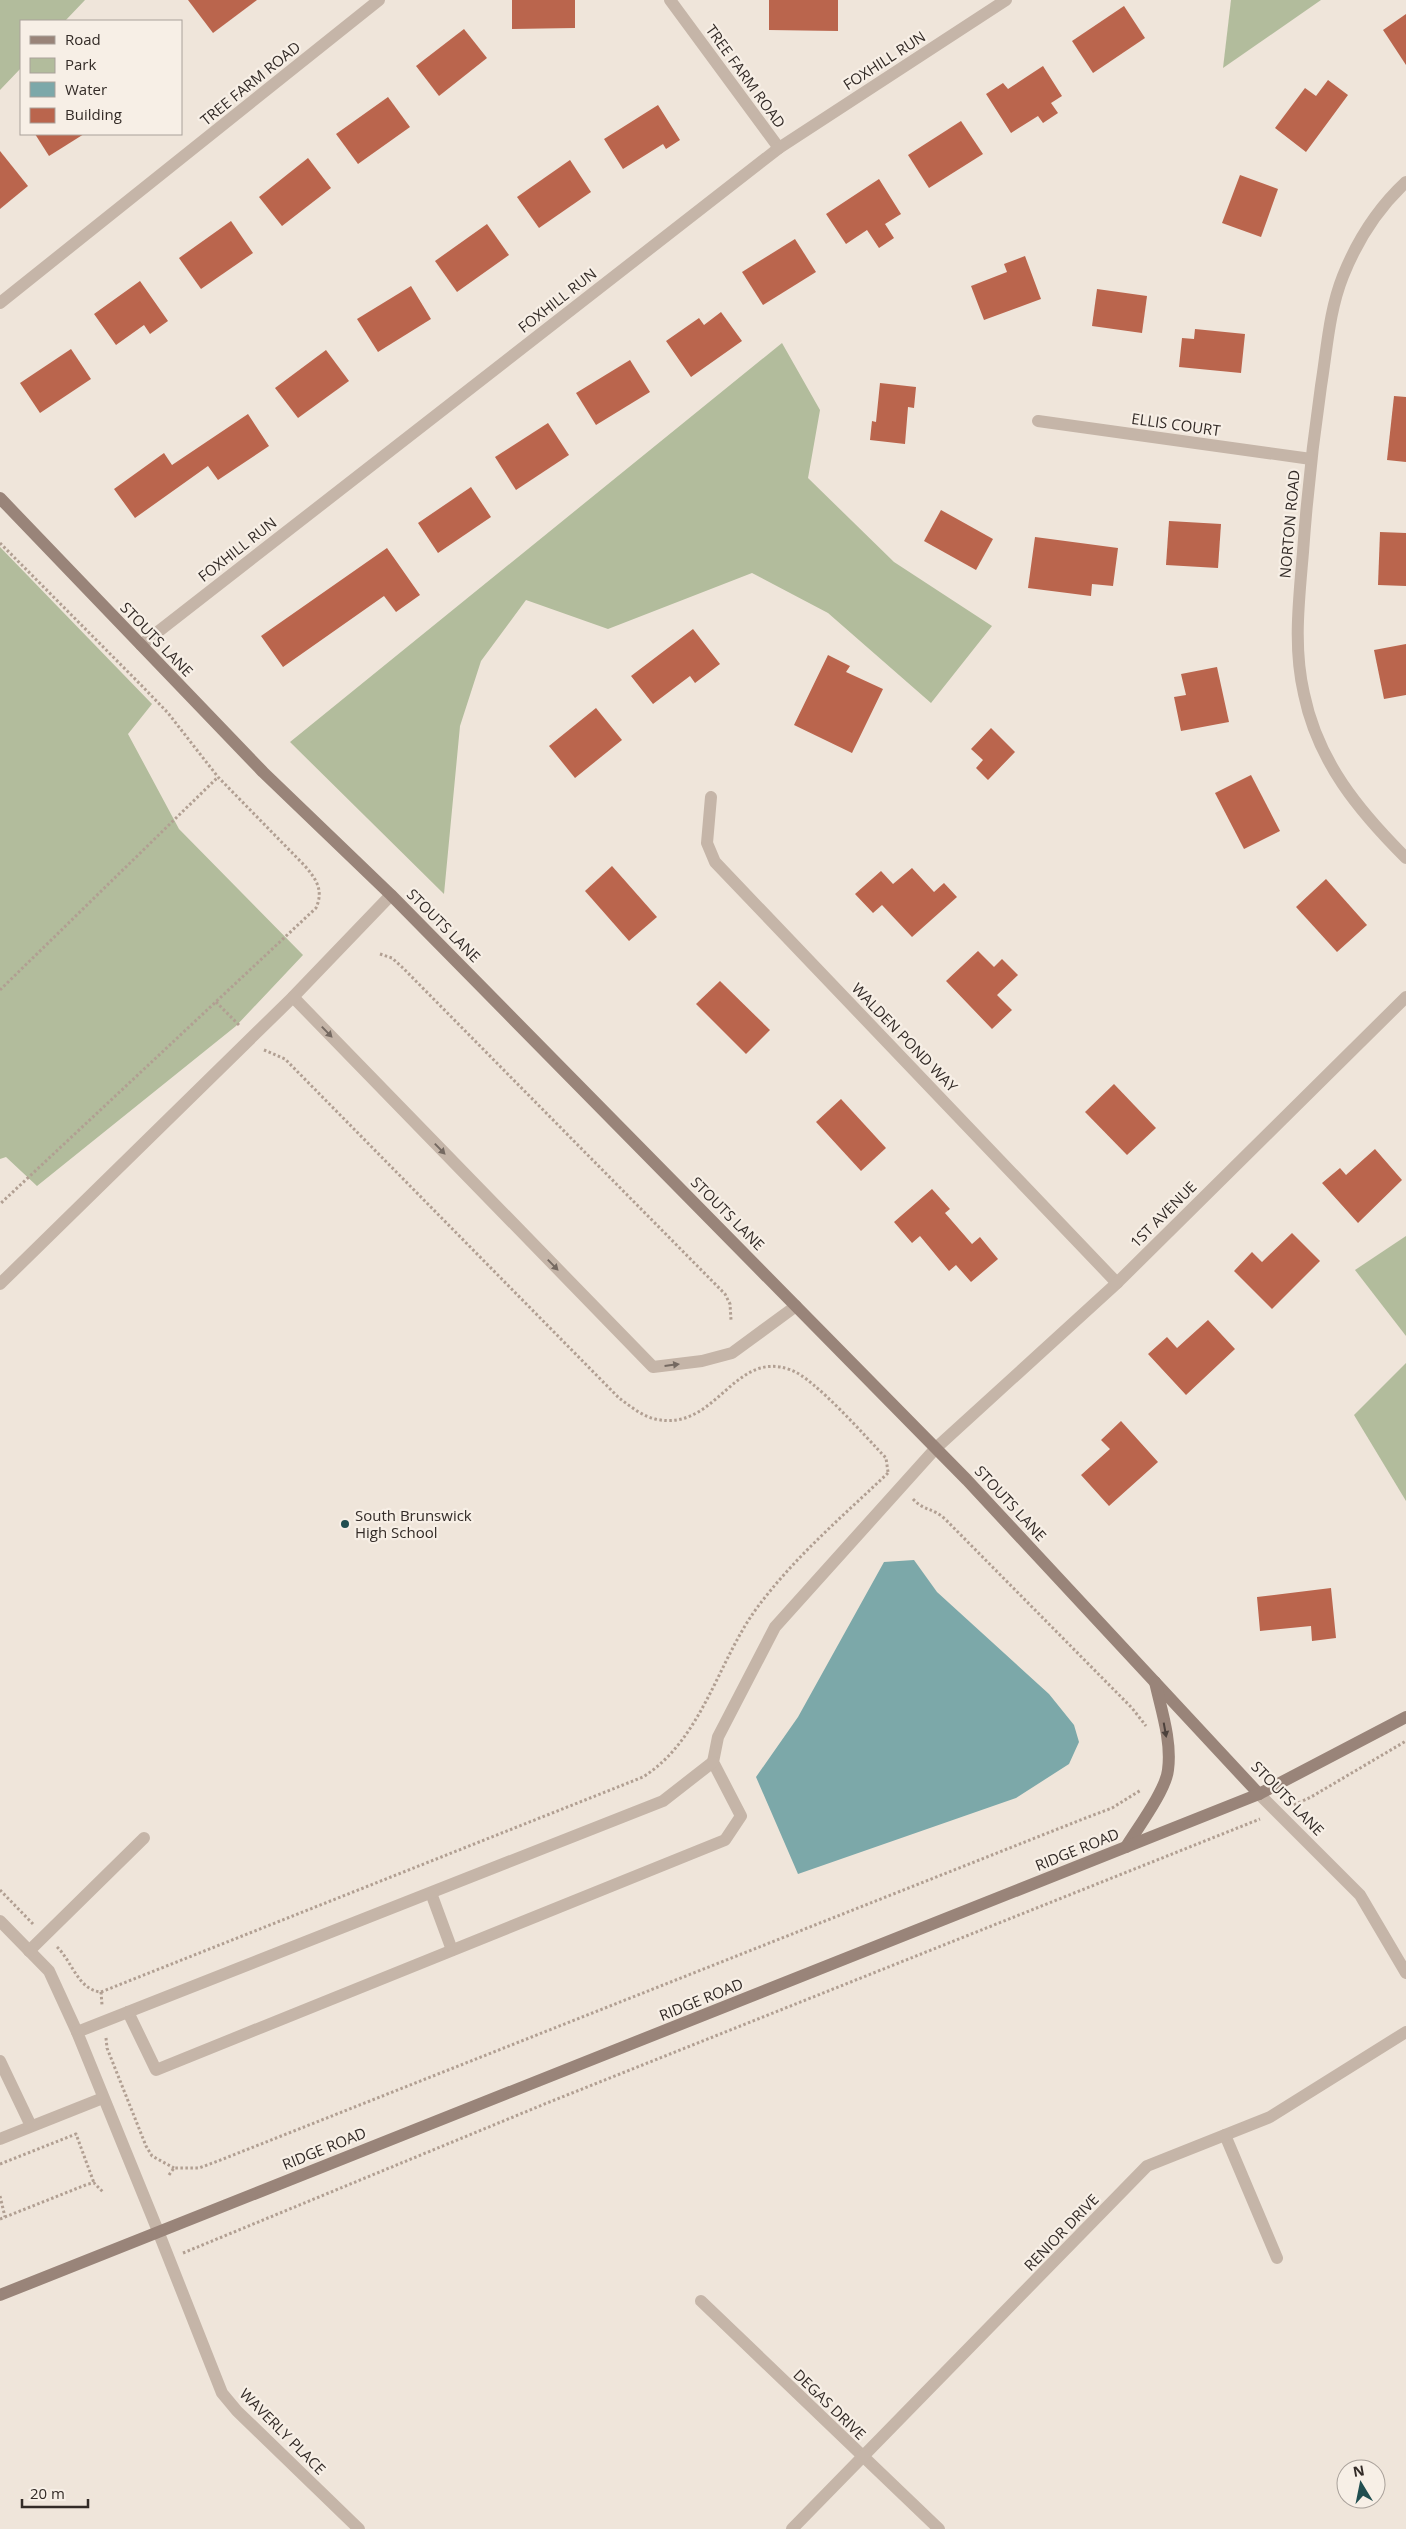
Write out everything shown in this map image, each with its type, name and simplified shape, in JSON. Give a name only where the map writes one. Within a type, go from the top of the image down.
[{"type":"street","name":"TREE FARM ROAD","points":[[0,303],[379,0]]},
{"type":"street","name":"TREE FARM ROAD","points":[[670,0],[779,148]]},
{"type":"street","name":"FOXHILL RUN","points":[[141,645],[779,148],[1006,0]]},
{"type":"street","name":"NORTON ROAD","points":[[1406,182],[1384,206],[1368,228],[1343,277],[1329,329],[1311,459],[1297,617],[1299,666],[1304,695],[1322,750],[1336,776],[1371,823],[1406,858]]},
{"type":"street","name":"ELLIS COURT","points":[[1038,420],[1311,459]]},
{"type":"street","name":"STOUTS LANE","points":[[0,498],[263,772],[391,895],[936,1448],[1259,1794],[1360,1895],[1406,1973]]},
{"type":"street","name":"WALDEN POND WAY","points":[[711,798],[707,843],[714,862],[1117,1283]]},
{"type":"street","points":[[0,1284],[293,997],[391,895]]},
{"type":"street","points":[[293,997],[653,1367],[702,1361],[732,1353],[796,1306]]},
{"type":"street","name":"1ST AVENUE","points":[[713,1762],[718,1738],[775,1627],[936,1448],[1117,1283],[1406,997]]},
{"type":"street","points":[[1126,1847],[1162,1787],[1168,1770],[1166,1734],[1155,1682]]},
{"type":"street","name":"RIDGE ROAD","points":[[0,2296],[158,2231],[1259,1794],[1406,1717]]},
{"type":"street","points":[[77,2032],[663,1801],[713,1762],[741,1816],[725,1840],[156,2070],[128,2012]]},
{"type":"street","points":[[29,1951],[144,1838]]},
{"type":"street","points":[[431,1893],[452,1950]]},
{"type":"street","name":"WAVERLY PLACE","points":[[0,1921],[49,1971],[77,2032],[222,2392],[237,2411],[359,2529]]},
{"type":"street","name":"RENIOR DRIVE","points":[[792,2529],[1147,2166],[1270,2117],[1406,2032]]},
{"type":"street","points":[[0,2061],[32,2126]]},
{"type":"street","points":[[0,2139],[103,2098]]},
{"type":"street","points":[[1225,2135],[1277,2258]]},
{"type":"street","name":"DEGAS DRIVE","points":[[701,2301],[939,2529]]},
{"type":"path","points":[[0,543],[161,707],[218,777],[314,878],[320,891],[316,908],[0,1204]]},
{"type":"path","points":[[0,990],[218,777]]},
{"type":"path","points":[[380,954],[392,958],[403,968],[725,1294],[730,1304],[731,1320]]},
{"type":"path","points":[[263,1050],[285,1059],[619,1398],[640,1413],[656,1419],[674,1420],[692,1416],[707,1409],[745,1375],[759,1368],[774,1365],[805,1377],[886,1458],[888,1472],[922,1508],[938,1512],[1132,1708],[1150,1732]]},
{"type":"path","points":[[61,1950],[85,1985],[92,1991],[101,1992],[643,1776],[655,1769],[687,1732],[698,1715],[734,1644],[773,1586],[888,1472]]},
{"type":"path","points":[[168,2258],[547,2103],[1311,1798],[1406,1741]]},
{"type":"path","points":[[107,2048],[146,2146],[152,2156],[174,2168],[199,2168],[1112,1808],[1144,1788]]},
{"type":"path","points":[[0,1890],[21,1912]]},
{"type":"path","points":[[0,2164],[76,2134],[94,2183],[104,2193]]},
{"type":"path","points":[[169,2175],[174,2168]]},
{"type":"path","points":[[0,2219],[94,2183]]},
{"type":"path","points":[[0,2196],[5,2217]]},
{"type":"green space","points":[[0,0],[85,0],[66,20],[20,20],[20,69],[0,90]]},
{"type":"green space","points":[[1231,0],[1321,0],[1223,68]]},
{"type":"green space","points":[[782,343],[820,410],[808,478],[894,562],[992,626],[931,703],[828,613],[752,573],[608,629],[526,600],[481,661],[460,726],[444,894],[290,742]]},
{"type":"green space","points":[[0,547],[152,704],[128,734],[179,829],[303,955],[236,1026],[37,1186],[6,1157],[0,1159]]},
{"type":"green space","points":[[1406,1236],[1406,1336],[1355,1270]]},
{"type":"green space","points":[[1406,1363],[1406,1501],[1354,1415]]},
{"type":"water","points":[[914,1560],[937,1592],[1049,1694],[1074,1725],[1079,1742],[1069,1764],[1016,1798],[798,1874],[756,1777],[798,1717],[884,1562]]},
{"type":"building","points":[[188,0],[257,0],[213,33]]},
{"type":"building","points":[[512,0],[575,0],[575,28],[512,29]]},
{"type":"building","points":[[769,0],[838,0],[838,31],[769,30]]},
{"type":"building","points":[[1124,6],[1145,38],[1093,73],[1072,41]]},
{"type":"building","points":[[1406,14],[1406,65],[1383,30]]},
{"type":"building","points":[[464,29],[487,58],[439,96],[416,66]]},
{"type":"building","points":[[1043,66],[1062,96],[1051,103],[1058,113],[1043,123],[1038,116],[1011,133],[986,94],[1003,83],[1008,89]]},
{"type":"building","points":[[1328,80],[1348,95],[1306,152],[1275,128],[1305,88],[1316,96]]},
{"type":"building","points":[[388,97],[410,127],[358,164],[336,134]]},
{"type":"building","points":[[658,105],[680,140],[666,149],[663,144],[623,169],[604,139]]},
{"type":"building","points":[[961,121],[983,154],[929,188],[908,155]]},
{"type":"building","points":[[36,135],[82,135],[49,156]]},
{"type":"building","points":[[0,151],[28,186],[0,209]]},
{"type":"building","points":[[308,158],[331,188],[282,226],[259,197]]},
{"type":"building","points":[[570,160],[591,192],[539,228],[517,197]]},
{"type":"building","points":[[1240,175],[1278,189],[1261,237],[1222,223]]},
{"type":"building","points":[[879,179],[901,214],[885,224],[894,238],[879,248],[867,230],[846,244],[826,214]]},
{"type":"building","points":[[231,221],[253,253],[201,289],[179,258]]},
{"type":"building","points":[[487,224],[509,255],[457,292],[435,261]]},
{"type":"building","points":[[795,239],[816,272],[763,305],[742,272]]},
{"type":"building","points":[[1025,256],[1041,299],[984,320],[971,286],[1007,272],[1004,264]]},
{"type":"building","points":[[140,281],[168,321],[150,334],[144,325],[116,345],[94,314]]},
{"type":"building","points":[[411,286],[431,319],[378,352],[357,319]]},
{"type":"building","points":[[1097,289],[1147,296],[1142,333],[1092,326]]},
{"type":"building","points":[[721,312],[742,341],[691,377],[666,341],[699,318],[704,325]]},
{"type":"building","points":[[1195,329],[1245,334],[1241,373],[1179,367],[1182,338],[1194,339]]},
{"type":"building","points":[[71,349],[91,379],[40,413],[20,383]]},
{"type":"building","points":[[326,350],[349,381],[298,418],[275,388]]},
{"type":"building","points":[[630,360],[650,392],[596,425],[576,393]]},
{"type":"building","points":[[880,383],[916,387],[914,408],[908,407],[905,444],[870,440],[872,421],[876,422]]},
{"type":"building","points":[[1394,396],[1406,397],[1406,462],[1387,460]]},
{"type":"building","points":[[248,414],[269,446],[218,480],[208,466],[135,518],[114,489],[164,453],[172,465]]},
{"type":"building","points":[[548,423],[569,455],[516,490],[495,457]]},
{"type":"building","points":[[471,487],[491,517],[438,553],[418,523]]},
{"type":"building","points":[[941,510],[993,539],[976,570],[924,541]]},
{"type":"building","points":[[1169,521],[1221,524],[1218,568],[1166,565]]},
{"type":"building","points":[[1380,532],[1406,533],[1406,586],[1378,585]]},
{"type":"building","points":[[1035,537],[1118,548],[1113,586],[1092,584],[1091,596],[1028,588]]},
{"type":"building","points":[[387,548],[420,595],[396,612],[384,596],[283,667],[261,636]]},
{"type":"building","points":[[693,629],[720,664],[695,683],[690,676],[653,704],[631,676]]},
{"type":"building","points":[[1406,644],[1406,695],[1384,699],[1374,650]]},
{"type":"building","points":[[828,655],[850,666],[846,672],[883,689],[852,753],[794,725]]},
{"type":"building","points":[[1217,667],[1229,722],[1181,731],[1174,697],[1186,695],[1181,674]]},
{"type":"building","points":[[596,708],[622,740],[575,778],[549,746]]},
{"type":"building","points":[[991,728],[1015,752],[988,780],[976,768],[983,760],[971,749]]},
{"type":"building","points":[[1251,775],[1280,831],[1244,849],[1215,793]]},
{"type":"building","points":[[612,866],[657,917],[629,941],[585,891]]},
{"type":"building","points":[[912,868],[934,892],[944,883],[957,897],[912,937],[882,905],[873,913],[855,894],[881,871],[893,884]]},
{"type":"building","points":[[1326,879],[1367,925],[1337,952],[1296,907]]},
{"type":"building","points":[[978,951],[994,967],[1002,959],[1018,975],[997,995],[1012,1010],[992,1029],[946,981]]},
{"type":"building","points":[[720,981],[770,1030],[746,1054],[696,1004]]},
{"type":"building","points":[[1114,1084],[1156,1128],[1127,1155],[1085,1112]]},
{"type":"building","points":[[841,1099],[886,1148],[861,1171],[816,1122]]},
{"type":"building","points":[[1375,1149],[1402,1180],[1358,1223],[1322,1183],[1340,1168],[1346,1175]]},
{"type":"building","points":[[932,1189],[950,1209],[945,1213],[972,1244],[980,1237],[998,1259],[971,1282],[956,1265],[949,1271],[920,1236],[912,1243],[894,1222]]},
{"type":"building","points":[[1292,1233],[1320,1261],[1272,1309],[1234,1271],[1252,1252],[1262,1262]]},
{"type":"building","points":[[1208,1320],[1235,1349],[1186,1395],[1148,1354],[1167,1337],[1177,1348]]},
{"type":"building","points":[[1121,1421],[1158,1462],[1109,1506],[1081,1475],[1110,1449],[1101,1440]]},
{"type":"building","points":[[1331,1588],[1336,1638],[1312,1641],[1311,1626],[1260,1631],[1257,1597]]},
{"type":"place","name":"South Brunswick High School","points":[[345,1524]]}]
